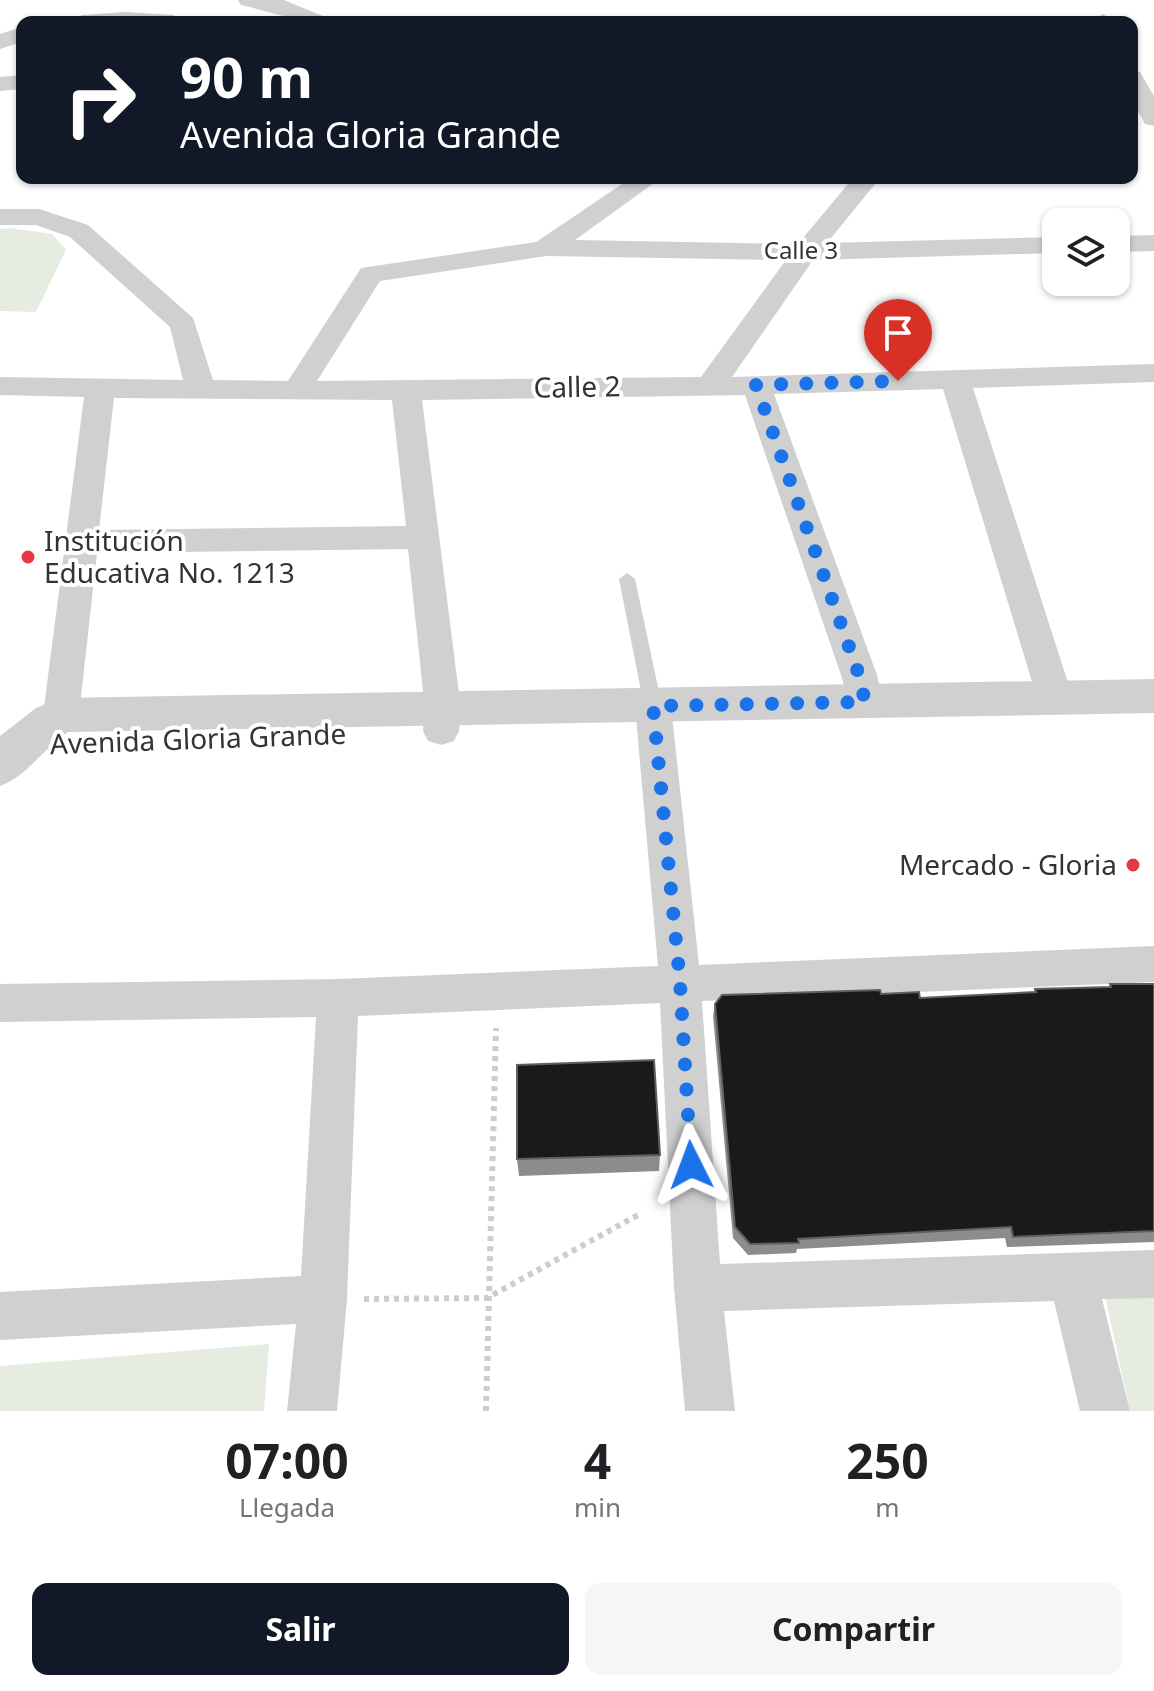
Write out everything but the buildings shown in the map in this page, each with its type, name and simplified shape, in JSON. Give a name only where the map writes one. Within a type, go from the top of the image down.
[{"type":"street","points":[[249,0],[281,6],[304,16]]},
{"type":"street","points":[[1138,88],[1154,119]]},
{"type":"street","points":[[298,388],[371,274],[524,254],[546,248],[639,184]]},
{"type":"street","points":[[711,385],[805,252],[862,184]]},
{"type":"street","points":[[0,217],[39,217],[79,231],[183,324],[200,387]]},
{"type":"street","points":[[1130,244],[1154,243]]},
{"type":"street","name":"Calle 3","points":[[546,248],[805,252],[1042,245]]},
{"type":"street","name":"Calle 2","points":[[0,386],[406,389],[756,385],[1154,373]]},
{"type":"street","points":[[955,380],[1055,698]]},
{"type":"street","points":[[756,385],[854,661],[865,702]]},
{"type":"street","points":[[61,715],[100,389]]},
{"type":"street","points":[[406,389],[442,720]]},
{"type":"street","points":[[83,542],[422,537]]},
{"type":"street","name":"Avenida Gloria Grande","points":[[654,716],[865,702],[1154,696]]},
{"type":"street","name":"Avenida Gloria Grande","points":[[6,759],[36,729],[61,715],[442,720]]},
{"type":"street","name":"Avenida Gloria Grande","points":[[6,759],[68,738],[442,720],[654,716],[1154,715]]},
{"type":"street","points":[[654,716],[680,982],[698,1288],[710,1411]]},
{"type":"street","points":[[0,1003],[338,998],[1154,964]]},
{"type":"street","points":[[312,1411],[323,1299],[338,998]]},
{"type":"street","points":[[698,1288],[1154,1274]]},
{"type":"street","points":[[1072,1276],[1105,1411]]},
{"type":"street","points":[[0,1316],[323,1299]]},
{"type":"lane","points":[[627,579],[654,716]]},
{"type":"path","points":[[486,1411],[497,992]]},
{"type":"path","points":[[323,1299],[487,1298],[638,1215]]},
{"type":"shaded area","points":[[0,229],[52,234],[66,250],[36,312],[0,311]]},
{"type":"shaded area","points":[[1154,1285],[1154,1411],[1130,1411],[1103,1287]]},
{"type":"shaded area","points":[[269,1344],[264,1411],[0,1411],[0,1366]]},
{"type":"place","name":"Institución Educativa No. 1213","points":[[28,557]]},
{"type":"place","name":"Mercado - Gloria","points":[[1133,865]]},
{"type":"route","points":[[691,1165],[680,982],[653,706],[865,702],[859,675],[756,385],[898,381]]}]
